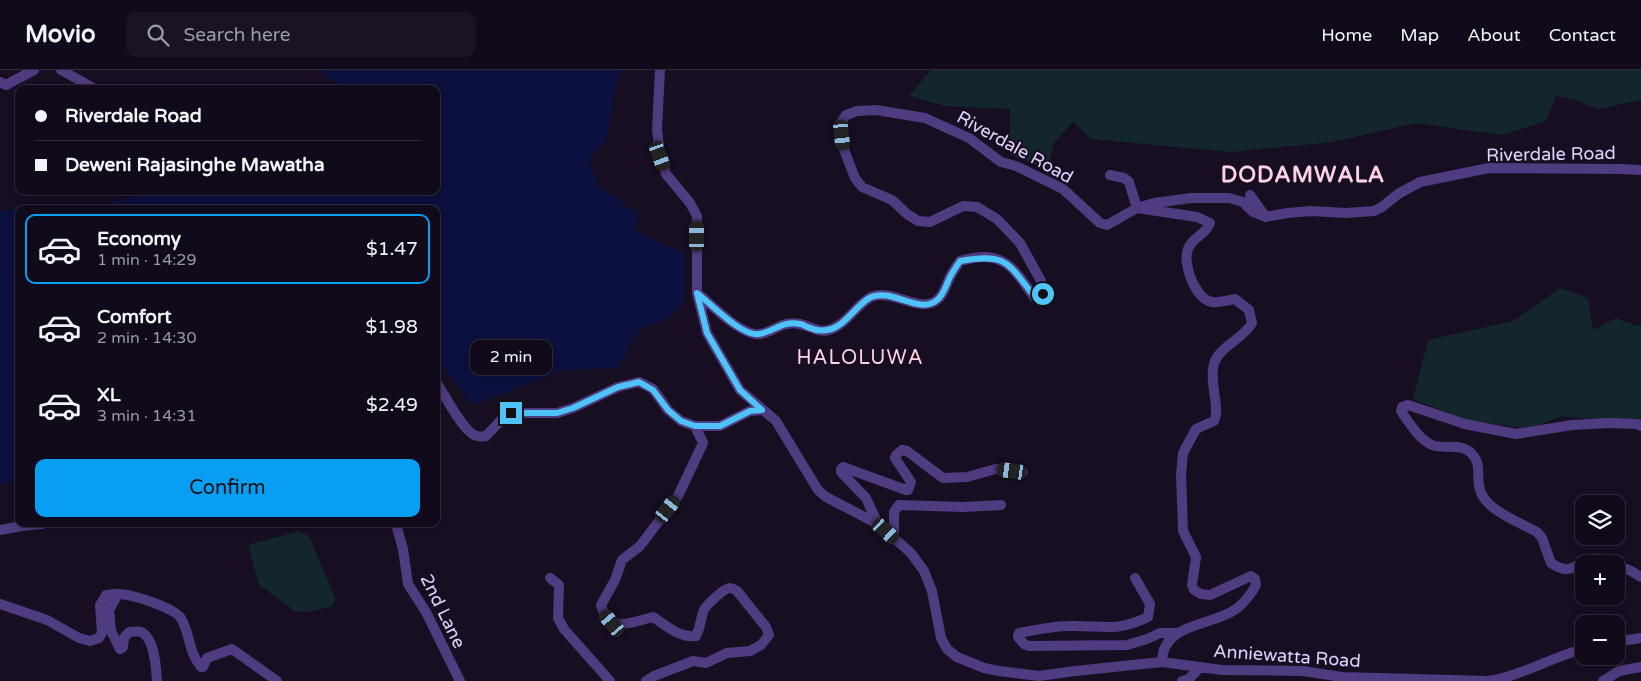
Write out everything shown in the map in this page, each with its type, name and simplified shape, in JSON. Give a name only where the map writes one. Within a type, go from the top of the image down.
[{"type":"street","points":[[0,82],[6,85],[34,70]]},
{"type":"street","points":[[61,70],[88,85]]},
{"type":"street","points":[[660,70],[658,129],[660,156],[666,174],[690,203],[697,216],[697,293],[707,333],[740,390],[776,421],[818,490],[826,497],[878,524]]},
{"type":"street","name":"Riverdale Road","points":[[697,293],[737,327],[749,333],[760,334],[790,323],[801,324],[818,331],[829,330],[839,326],[870,298],[884,294],[916,304],[929,304],[937,300],[947,287],[949,278],[960,261],[983,257],[1004,261],[1012,267],[1034,296],[1040,297],[1043,294],[1041,281],[1020,243],[997,218],[977,207],[963,206],[930,222],[918,221],[892,200],[862,188],[855,178],[843,147],[840,124],[846,115],[857,111],[876,110],[925,118],[945,126],[968,138],[1001,162],[1016,166],[1063,189],[1100,224],[1107,225],[1137,208],[1154,203],[1191,198],[1229,198],[1243,202],[1253,212],[1265,217],[1310,211],[1346,213],[1374,210],[1382,207],[1398,194],[1420,182],[1489,168],[1641,170]]},
{"type":"street","points":[[1110,174],[1124,178],[1129,182],[1137,208],[1198,217],[1210,224],[1208,229],[1192,242],[1187,252],[1186,265],[1191,280],[1206,300],[1212,302],[1235,299],[1249,310],[1252,323],[1248,330],[1219,353],[1213,368],[1216,415],[1214,421],[1196,429],[1190,437],[1183,453],[1182,483],[1183,531],[1196,557],[1192,585],[1194,590],[1201,594],[1210,595],[1251,576],[1255,579],[1256,585],[1236,610],[1178,633],[1160,633],[1127,645],[1029,646],[1018,637],[1019,633],[1068,626],[1118,628],[1134,624],[1148,617],[1150,604],[1135,578]]},
{"type":"street","points":[[1250,195],[1265,217]]},
{"type":"street","points":[[440,390],[470,433],[476,437],[486,436],[504,417],[511,413],[557,413],[573,408],[618,387],[639,382],[653,390],[668,410],[681,421],[695,426],[720,426],[750,411],[762,410]]},
{"type":"street","points":[[1575,568],[1566,569],[1551,563],[1538,532],[1497,511],[1485,501],[1480,489],[1478,463],[1472,453],[1462,448],[1433,445],[1421,436],[1408,422],[1401,411],[1402,407],[1408,405],[1465,424],[1516,434],[1572,425],[1609,423],[1637,424],[1641,426]]},
{"type":"street","points":[[646,681],[693,661],[706,663],[727,653],[750,650],[761,645],[769,636],[766,627],[738,591],[731,588],[726,589],[706,606],[703,611],[701,626],[696,636],[687,637],[681,635],[653,617],[621,625],[612,623],[603,613],[601,605],[615,580],[622,560],[640,546],[678,496],[703,443],[695,426]]},
{"type":"street","points":[[878,524],[866,498],[841,472],[841,469],[844,467],[906,490],[908,490],[911,482],[895,458],[902,450],[907,451],[944,478],[967,477],[996,470],[1023,472]]},
{"type":"street","points":[[894,538],[894,512],[899,505],[962,507],[1001,504]]},
{"type":"street","name":"Anniewatta Road","points":[[878,524],[911,553],[924,572],[932,591],[941,638],[948,649],[957,657],[984,668],[999,671],[1039,676],[1075,670],[1162,662],[1222,670],[1304,671],[1342,677],[1488,681],[1502,679],[1575,652]]},
{"type":"street","points":[[0,530],[16,527]]},
{"type":"street","name":"2nd Lane","points":[[397,527],[403,549],[408,584],[426,612],[460,681]]},
{"type":"street","points":[[1625,568],[1641,577]]},
{"type":"street","points":[[550,578],[559,585],[558,618],[564,629],[610,681]]},
{"type":"street","points":[[118,594],[109,610],[111,631],[120,650],[123,647],[124,638],[129,632],[140,631],[148,637],[156,660],[157,681]]},
{"type":"street","points":[[1,605],[47,620],[79,638],[90,641],[99,638],[102,633],[100,605],[106,595],[118,594],[163,605],[175,611],[182,618],[194,659],[201,667],[207,658],[232,649],[277,681]]},
{"type":"street","points":[[1162,662],[1165,648],[1178,633]]},
{"type":"street","points":[[1625,641],[1641,638]]},
{"type":"street","points":[[1182,681],[1189,679],[1200,666]]},
{"type":"street","points":[[1603,681],[1619,671],[1641,667]]},
{"type":"shaded area","points":[[325,70],[619,70],[607,138],[589,160],[598,185],[639,215],[634,231],[684,253],[685,301],[665,320],[641,328],[617,368],[564,370],[473,405],[440,364],[440,205],[103,205],[137,195],[440,195],[440,85],[343,85],[324,76]]},
{"type":"shaded area","points":[[931,70],[1641,70],[1641,100],[1598,109],[1576,100],[1556,96],[1546,121],[1502,135],[1415,123],[1334,142],[1231,152],[1091,139],[1073,122],[1054,143],[1047,169],[1010,155],[1010,109],[945,106],[909,96]]},
{"type":"shaded area","points":[[15,209],[15,479],[0,485],[0,211]]},
{"type":"shaded area","points":[[1560,288],[1588,298],[1593,330],[1616,318],[1638,326],[1641,325],[1641,425],[1562,416],[1529,429],[1466,420],[1413,399],[1428,340],[1513,321]]},
{"type":"shaded area","points":[[300,531],[309,536],[336,600],[331,607],[306,612],[295,611],[259,585],[249,549],[251,544]]},
{"type":"district","name":"DODAMWALA","points":[[1303,174]]},
{"type":"district","name":"HALOLUWA","points":[[860,357]]},
{"type":"route","points":[[511,413],[557,413],[573,408],[618,387],[639,382],[653,390],[668,410],[681,421],[695,426],[720,426],[750,411],[762,410],[740,390],[724,364],[707,333],[697,293],[737,327],[749,333],[760,334],[790,323],[801,324],[818,331],[829,330],[839,326],[870,298],[884,294],[916,304],[929,304],[937,300],[947,287],[949,278],[960,261],[983,257],[1004,261],[1012,267],[1034,296],[1040,297],[1043,294]]}]
